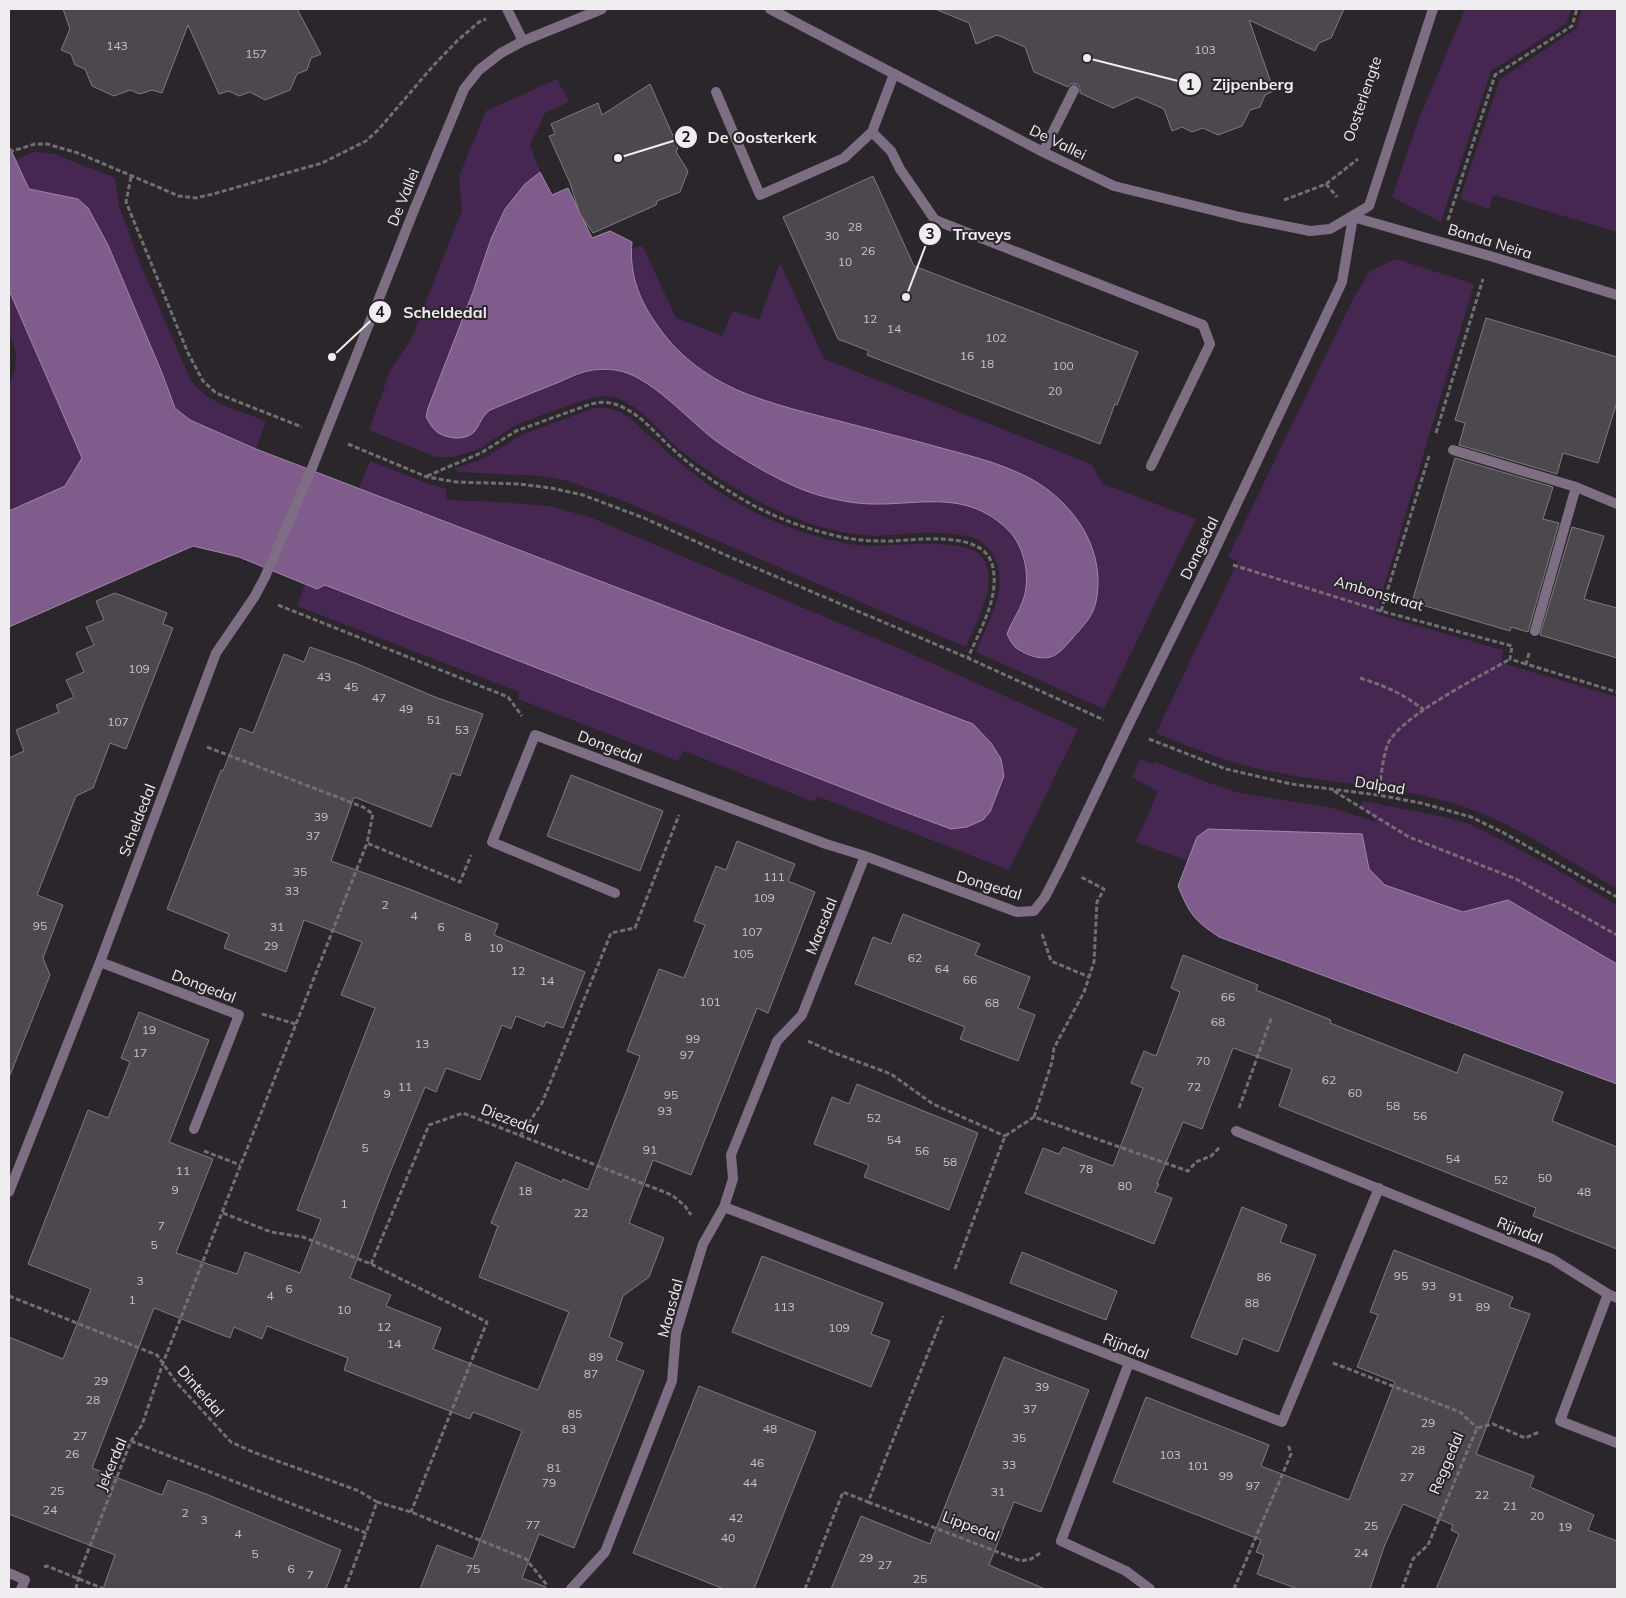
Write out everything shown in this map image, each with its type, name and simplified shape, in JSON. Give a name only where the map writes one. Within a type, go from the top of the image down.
[{"type":"street","name":"De Vallei","points":[[312,468],[464,89],[479,70],[492,59],[523,41],[602,9]]},
{"type":"street","name":"De Vallei","points":[[770,9],[1043,152],[1114,186],[1240,217],[1310,231],[1330,229],[1353,217]]},
{"type":"street","points":[[1353,217],[1369,206],[1433,9]]},
{"type":"street","points":[[507,10],[523,41]]},
{"type":"street","points":[[716,92],[760,195],[844,158],[872,132],[894,74]]},
{"type":"street","points":[[1043,152],[1074,90]]},
{"type":"street","points":[[872,132],[891,151],[900,169],[935,220],[1203,325],[1210,344],[1151,466]]},
{"type":"street","name":"Banda Neira","points":[[1353,217],[1617,295]]},
{"type":"street","name":"Dongedal","points":[[535,735],[826,844],[1017,912],[1034,911],[1045,897],[1061,866],[1211,558],[1342,282],[1353,217]]},
{"type":"street","points":[[1453,450],[1576,487],[1617,504]]},
{"type":"street","name":"Scheldedal","points":[[9,1192],[100,962],[216,653],[256,596],[312,468]]},
{"type":"street","points":[[1535,631],[1576,487]]},
{"type":"street","points":[[535,735],[492,842],[615,893]]},
{"type":"street","name":"Maasdal","points":[[571,1589],[606,1552],[672,1381],[676,1333],[703,1244],[724,1207],[733,1180],[731,1155],[776,1041],[802,1015],[864,856]]},
{"type":"street","name":"Dongedal","points":[[100,962],[239,1015],[194,1129]]},
{"type":"street","name":"Rijndal","points":[[1236,1131],[1552,1259],[1613,1296]]},
{"type":"street","points":[[1282,1422],[1379,1188]]},
{"type":"street","name":"Rijndal","points":[[724,1207],[1282,1422]]},
{"type":"street","points":[[1613,1296],[1560,1421],[1617,1443]]},
{"type":"street","points":[[1129,1363],[1061,1541],[1126,1571],[1150,1589]]},
{"type":"street","points":[[9,1573],[23,1585]]},
{"type":"path","points":[[1441,242],[1495,75],[1572,26],[1577,9]]},
{"type":"path","points":[[9,152],[35,144],[47,144],[78,153],[179,196],[196,198],[322,163],[366,141],[457,41],[479,22],[507,10]]},
{"type":"path","name":"Oosterlengte","points":[[1283,200],[1326,184],[1358,159]]},
{"type":"path","name":"Dalpad","points":[[131,176],[126,202],[188,353],[203,381],[216,393],[427,477],[456,482],[499,483],[551,488],[583,495],[644,518],[730,557],[968,658],[1126,730],[1226,769],[1290,784],[1378,796],[1447,809],[1471,817],[1502,832],[1617,897]]},
{"type":"path","points":[[427,477],[480,453],[516,430],[592,404],[600,402],[613,403],[633,412],[677,454],[711,480],[741,499],[776,517],[804,528],[863,540],[946,539],[972,544],[980,548],[987,554],[992,563],[994,589],[992,601],[968,658]]},
{"type":"path","name":"Ambonstraat","points":[[1211,558],[1382,611],[1512,646],[1510,659]]},
{"type":"path","points":[[256,596],[508,697],[535,735]]},
{"type":"path","points":[[1526,664],[1535,631]]},
{"type":"path","points":[[1378,796],[1387,746],[1395,732],[1424,710],[1510,659],[1617,692]]},
{"type":"path","points":[[1360,678],[1390,688],[1424,710]]},
{"type":"path","points":[[163,1363],[367,843],[374,814],[363,807],[184,738]]},
{"type":"path","points":[[1331,789],[1408,837],[1516,879],[1617,936]]},
{"type":"path","points":[[520,1136],[542,1103],[611,933],[635,928],[688,792]]},
{"type":"path","points":[[367,843],[460,882],[473,850],[492,842]]},
{"type":"path","points":[[868,1502],[949,1302],[952,1278],[1005,1136],[1034,1117],[1052,1062],[1054,1048],[1084,992],[1094,962],[1097,902],[1104,889],[1061,866]]},
{"type":"path","points":[[1034,911],[1051,961],[1089,977]]},
{"type":"path","points":[[239,1015],[257,1012],[296,1024]]},
{"type":"path","points":[[1034,1117],[1188,1171],[1196,1162],[1210,1156],[1236,1131],[1239,1103],[1272,1016]]},
{"type":"path","points":[[787,1029],[801,1038],[832,1052],[891,1074],[933,1104],[1005,1136]]},
{"type":"path","name":"Diezedal","points":[[371,1264],[429,1125],[463,1113],[672,1194],[685,1206],[696,1223],[709,1232]]},
{"type":"path","points":[[194,1129],[198,1148],[240,1165]]},
{"type":"path","points":[[223,1212],[271,1232],[302,1237],[371,1264],[487,1322],[412,1512]]},
{"type":"path","name":"Dinteldal","points":[[9,1296],[157,1355],[176,1382],[231,1442],[359,1491],[377,1502],[412,1512],[526,1559],[550,1589]]},
{"type":"path","points":[[1310,1354],[1460,1412],[1477,1428]]},
{"type":"path","name":"Jekerdal","points":[[76,1589],[79,1574],[131,1441],[142,1425],[163,1363]]},
{"type":"path","name":"Reggedal","points":[[1402,1589],[1413,1559],[1428,1545],[1477,1428],[1493,1424],[1525,1438],[1560,1421]]},
{"type":"path","points":[[1234,1589],[1291,1454],[1282,1422]]},
{"type":"path","points":[[131,1441],[366,1533]]},
{"type":"path","name":"Lippedal","points":[[805,1589],[843,1492],[1021,1561],[1031,1559],[1061,1541]]},
{"type":"path","points":[[345,1589],[377,1502]]},
{"type":"path","points":[[23,1585],[47,1566],[104,1589]]},
{"type":"shaded area","points":[[1465,9],[1571,9],[1567,23],[1491,71],[1441,222],[1392,197],[1418,121]]},
{"type":"shaded area","points":[[1582,9],[1617,9],[1617,232],[1493,195],[1489,209],[1460,199],[1500,79],[1576,29]]},
{"type":"shaded area","points":[[557,79],[569,102],[545,113],[530,145],[540,172],[525,184],[491,239],[473,292],[474,432],[482,417],[490,410],[589,371],[615,370],[635,376],[649,384],[716,440],[753,464],[870,504],[937,501],[965,504],[989,516],[1008,530],[1017,543],[1026,564],[1026,583],[1023,600],[1011,622],[1014,647],[1038,657],[1046,657],[1060,651],[1083,626],[1069,508],[1033,481],[985,460],[767,402],[712,377],[676,349],[644,306],[635,281],[630,256],[631,250],[642,245],[676,318],[722,336],[733,311],[759,320],[780,263],[824,359],[1091,464],[1103,484],[1196,519],[1104,709],[976,652],[994,609],[999,584],[999,575],[994,557],[982,543],[968,536],[946,533],[864,535],[833,530],[802,521],[758,501],[712,473],[681,451],[641,412],[623,400],[607,396],[587,399],[517,424],[479,449],[454,457],[436,457],[369,430],[390,371],[411,340],[462,210],[459,176],[486,111]]},
{"type":"shaded area","points":[[9,146],[29,189],[78,199],[88,208],[108,245],[175,408],[190,420],[256,449],[973,724],[991,743],[1001,759],[1004,776],[990,812],[983,820],[967,827],[951,829],[325,585],[317,589],[239,557],[193,546],[9,627],[9,511],[65,486],[82,458],[9,290]]},
{"type":"shaded area","points":[[38,152],[54,154],[115,178],[119,206],[142,268],[191,381],[198,389],[216,401],[266,421],[256,449],[190,420],[175,408],[108,245],[88,208],[78,199],[29,189],[16,160]]},
{"type":"shaded area","points":[[540,172],[552,195],[568,188],[592,238],[610,231],[632,242],[633,274],[639,294],[649,313],[673,345],[692,363],[714,378],[736,390],[786,407],[979,458],[1033,480],[1058,498],[1079,522],[1086,535],[1096,564],[1098,580],[1097,596],[1093,611],[1072,639],[1057,654],[1046,658],[1024,653],[1012,643],[1007,634],[1025,591],[1025,563],[1014,537],[992,517],[960,504],[926,502],[864,504],[836,500],[801,489],[768,473],[726,448],[655,389],[628,373],[609,369],[584,372],[490,410],[474,432],[466,437],[451,437],[437,432],[426,417],[428,408],[473,292],[491,239],[505,209],[525,184]]},
{"type":"shaded area","points":[[1396,259],[1474,284],[1376,614],[1503,650],[1502,663],[1617,697],[1617,889],[1536,840],[1471,809],[1426,796],[1249,767],[1209,754],[1156,733],[1238,561],[1228,557],[1353,299],[1370,271]]},
{"type":"shaded area","points":[[9,290],[83,458],[65,486],[9,511],[9,386],[15,369],[16,352],[9,332]]},
{"type":"shaded area","points":[[594,408],[613,409],[629,417],[674,458],[704,482],[737,503],[790,528],[855,545],[926,544],[958,546],[971,549],[980,555],[986,565],[988,588],[981,613],[966,647],[619,499],[568,481],[542,476],[458,472],[454,469],[483,459],[521,435]]},
{"type":"shaded area","points":[[370,461],[446,489],[447,500],[550,506],[592,518],[905,651],[1078,729],[1009,870],[817,796],[814,802],[684,751],[678,761],[518,699],[519,692],[297,606],[305,585],[317,589],[325,585],[897,809],[1004,776],[997,753],[985,736],[973,724],[359,488]]},
{"type":"shaded area","points":[[1140,759],[1153,764],[1155,762],[1239,793],[1332,808],[1377,822],[1361,805],[1363,801],[1470,824],[1545,863],[1617,905],[1617,964],[1508,900],[1463,912],[1385,885],[1369,869],[1197,837],[1189,861],[1136,842],[1158,792],[1132,777]]},
{"type":"shaded area","points":[[1208,829],[1362,834],[1369,869],[1385,885],[1463,912],[1508,900],[1617,964],[1617,1084],[1219,937],[1198,921],[1186,904],[1178,886],[1197,837]]},
{"type":"building","points":[[63,9],[297,9],[321,54],[311,58],[307,70],[297,74],[290,90],[265,100],[250,92],[239,96],[229,91],[219,94],[188,25],[162,93],[152,90],[140,94],[130,90],[114,96],[92,86],[85,69],[75,65],[71,54],[61,50],[70,29]]},
{"type":"building","points":[[935,9],[1344,9],[1331,38],[1319,43],[1315,51],[1249,20],[1274,91],[1265,95],[1260,107],[1250,110],[1242,126],[1218,135],[1203,128],[1192,132],[1182,127],[1172,131],[1164,109],[1137,97],[1113,108],[1080,93],[1080,87],[1077,84],[1071,84],[1068,87],[1034,72],[1025,47],[997,35],[976,44],[969,23]]},
{"type":"building","points":[[650,84],[678,147],[676,152],[688,171],[680,192],[657,201],[656,205],[593,233],[580,214],[570,183],[549,136],[555,134],[551,124],[598,103],[602,115]]},
{"type":"building","points":[[873,176],[914,266],[1138,352],[1100,444],[867,355],[869,351],[838,339],[783,217]]},
{"type":"building","points":[[1486,318],[1617,357],[1617,402],[1598,463],[1563,453],[1557,474],[1459,445],[1465,423],[1455,420]]},
{"type":"building","points":[[1455,458],[1553,487],[1543,519],[1559,523],[1528,632],[1511,627],[1510,631],[1412,602]]},
{"type":"building","points":[[1572,527],[1604,536],[1584,599],[1617,608],[1617,658],[1540,635]]},
{"type":"building","points":[[115,593],[167,613],[163,624],[173,628],[126,749],[110,743],[93,788],[76,796],[37,895],[63,905],[43,958],[50,975],[9,1075],[9,758],[24,751],[16,730],[59,712],[56,705],[74,697],[66,680],[84,672],[76,653],[94,645],[86,627],[104,620],[96,601]]},
{"type":"building","points":[[310,647],[483,714],[460,776],[452,773],[431,827],[354,797],[331,861],[498,924],[494,935],[585,972],[563,1028],[546,1022],[544,1027],[516,1016],[511,1029],[502,1025],[480,1080],[446,1068],[436,1092],[425,1087],[387,1180],[350,1278],[391,1295],[386,1306],[441,1328],[433,1349],[538,1390],[569,1312],[479,1277],[498,1226],[491,1223],[516,1162],[562,1182],[563,1179],[588,1190],[640,1056],[627,1051],[659,969],[684,978],[705,925],[694,921],[716,866],[726,870],[737,841],[795,864],[788,881],[815,892],[768,1013],[757,1008],[691,1175],[653,1160],[629,1223],[664,1238],[649,1277],[623,1296],[609,1337],[623,1343],[616,1360],[644,1371],[574,1548],[539,1534],[522,1578],[546,1587],[545,1589],[420,1589],[437,1545],[473,1559],[522,1431],[473,1412],[470,1419],[344,1370],[348,1358],[267,1326],[262,1339],[234,1327],[230,1338],[154,1308],[92,1468],[162,1495],[168,1480],[341,1550],[326,1589],[103,1589],[115,1555],[9,1514],[9,1337],[63,1359],[91,1289],[28,1264],[88,1110],[108,1118],[130,1062],[121,1058],[139,1012],[209,1040],[169,1142],[213,1159],[176,1253],[237,1274],[245,1252],[300,1273],[321,1219],[297,1210],[375,1008],[341,995],[362,942],[304,920],[286,972],[224,948],[229,934],[167,909],[221,770],[223,771],[240,728],[253,733],[284,654],[304,662]]},
{"type":"building","points":[[571,775],[663,811],[640,871],[547,836]]},
{"type":"building","points":[[903,914],[980,944],[975,955],[1030,977],[1018,1008],[1035,1015],[1018,1061],[960,1039],[965,1027],[855,984],[873,937],[891,944]]},
{"type":"building","points":[[1183,955],[1258,985],[1256,990],[1331,1020],[1330,1023],[1457,1073],[1464,1054],[1563,1092],[1552,1121],[1617,1147],[1617,1249],[1533,1216],[1536,1208],[1279,1106],[1292,1069],[1233,1048],[1202,1129],[1183,1122],[1157,1184],[1159,1184],[1155,1192],[1172,1198],[1154,1244],[1025,1193],[1043,1148],[1059,1154],[1063,1147],[1113,1166],[1143,1088],[1131,1083],[1144,1051],[1156,1056],[1180,992],[1171,988]]},
{"type":"building","points":[[857,1084],[978,1133],[949,1210],[864,1177],[869,1165],[814,1144],[832,1097],[849,1104]]},
{"type":"building","points":[[1242,1207],[1287,1225],[1280,1242],[1316,1255],[1278,1352],[1243,1338],[1237,1355],[1191,1337]]},
{"type":"building","points":[[1394,1250],[1513,1297],[1509,1307],[1530,1314],[1476,1454],[1534,1476],[1530,1487],[1594,1515],[1588,1530],[1617,1541],[1617,1589],[1436,1589],[1459,1534],[1451,1530],[1453,1525],[1403,1504],[1384,1547],[1370,1589],[1298,1589],[1257,1574],[1264,1555],[1256,1552],[1261,1540],[1113,1482],[1146,1397],[1269,1445],[1261,1466],[1349,1500],[1395,1382],[1357,1367],[1378,1315],[1370,1312]]},
{"type":"building","points":[[1022,1252],[1117,1291],[1106,1320],[1010,1283]]},
{"type":"building","points":[[762,1256],[883,1303],[871,1334],[890,1341],[871,1387],[732,1332]]},
{"type":"building","points":[[1004,1357],[1089,1390],[1041,1512],[1014,1502],[989,1565],[1045,1589],[831,1589],[861,1516],[930,1544]]},
{"type":"building","points":[[699,1386],[816,1432],[754,1589],[724,1589],[633,1553]]},
{"type":"place","name":"Zijpenberg","points":[[1087,58]]},
{"type":"place","name":"De Oosterkerk","points":[[618,158]]},
{"type":"place","name":"Traveys","points":[[906,297]]},
{"type":"place","name":"Scheldedal","points":[[332,357]]}]
